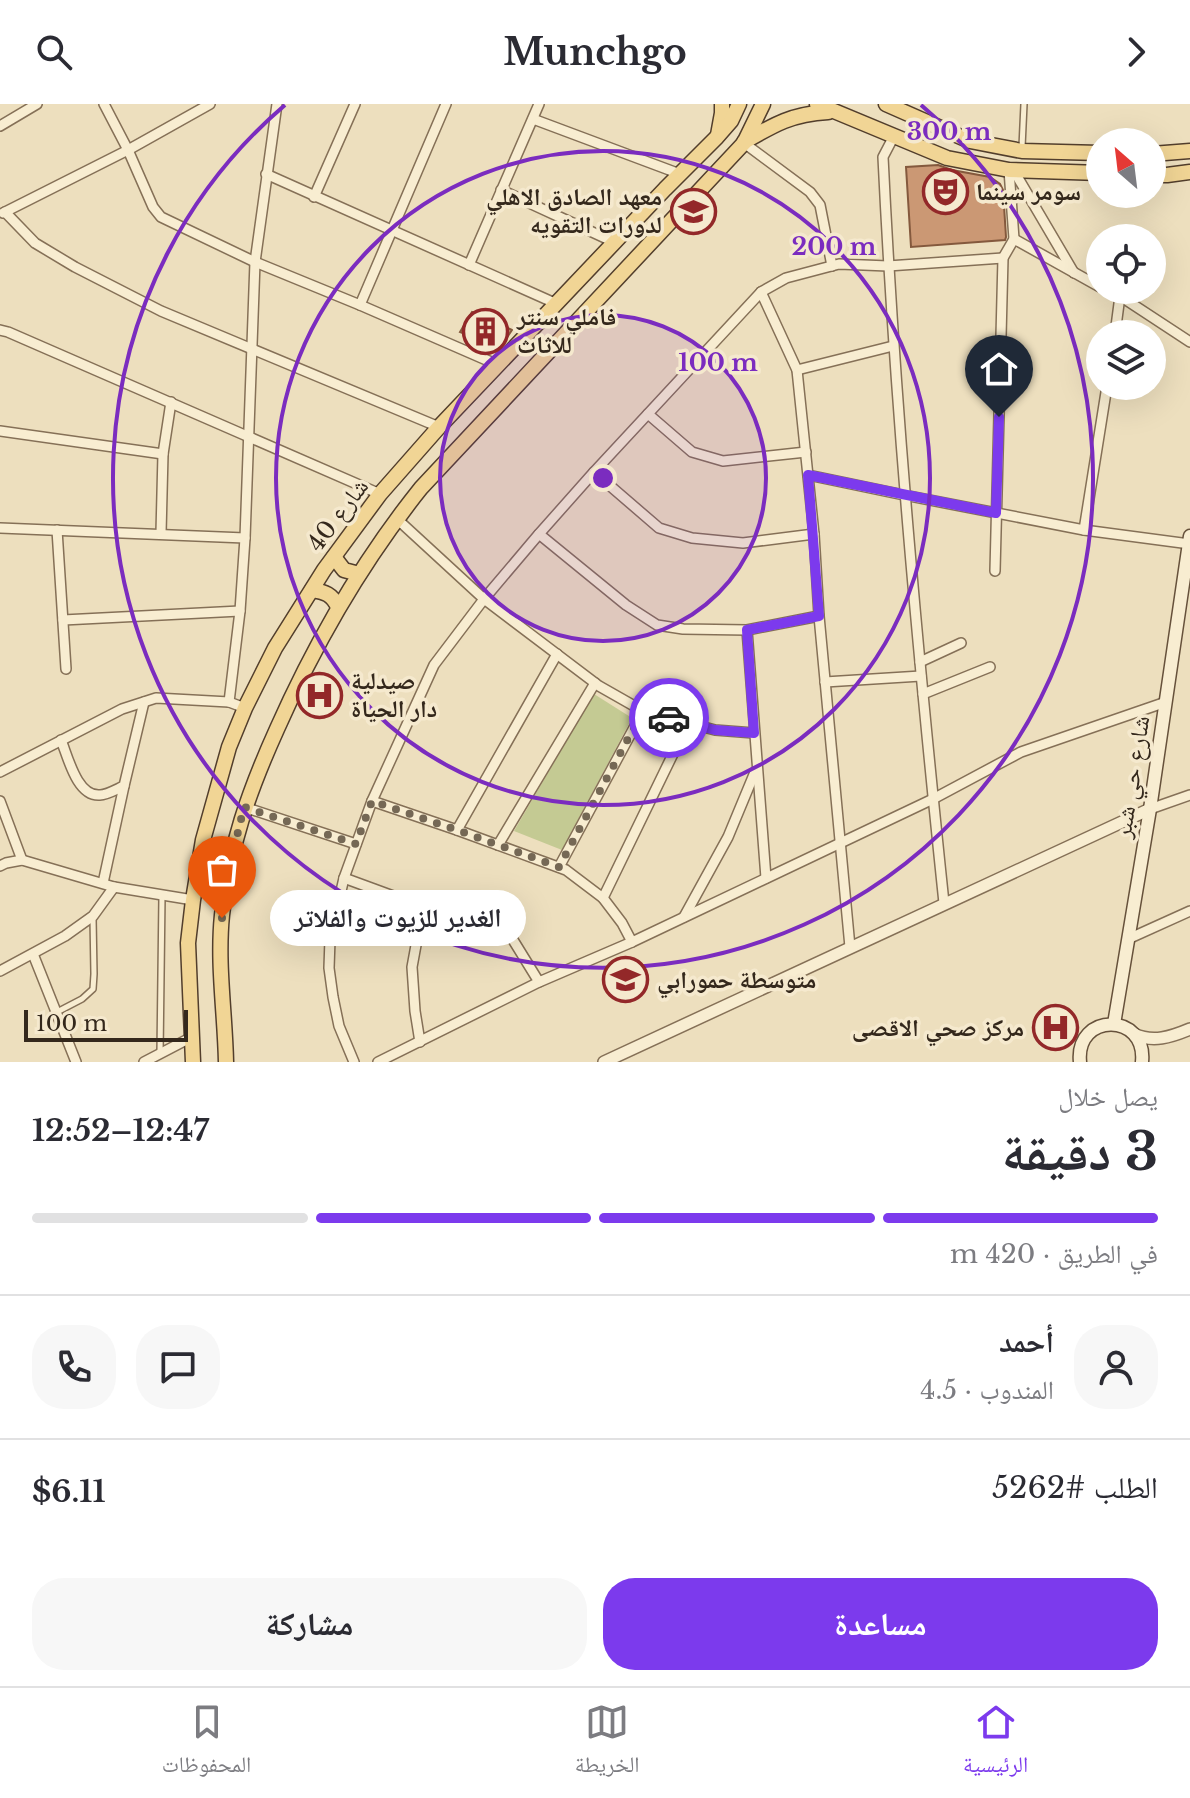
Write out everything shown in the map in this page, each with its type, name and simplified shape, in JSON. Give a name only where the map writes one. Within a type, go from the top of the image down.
[{"type":"main road","points":[[717,137],[722,104]]},
{"type":"main road","name":"شارع 40","points":[[193,1062],[188,943],[203,840],[229,747],[275,648],[334,557],[380,494],[439,427],[717,137],[731,121],[739,104]]},
{"type":"main road","name":"شارع 40","points":[[226,1062],[222,918],[238,827],[287,705],[327,625],[374,550],[440,467],[744,143],[763,104]]},
{"type":"main road","points":[[817,104],[947,158],[1011,170],[1086,173]]},
{"type":"main road","points":[[886,104],[970,141],[1022,151],[1086,153]]},
{"type":"main road","points":[[744,143],[785,119],[835,111]]},
{"type":"main road","points":[[1166,153],[1190,151]]},
{"type":"main road","points":[[1166,174],[1190,172]]},
{"type":"main road","points":[[1166,177],[1190,183]]},
{"type":"main road","name":"شارع حي شبر","points":[[1114,1024],[1190,542]]},
{"type":"main road","points":[[334,557],[344,570],[359,574]]},
{"type":"main road","points":[[312,590],[329,594],[338,607]]},
{"type":"main road","points":[[1079,1061],[1080,1049],[1088,1033],[1114,1024],[1134,1034],[1142,1048],[1142,1062]]},
{"type":"street","points":[[0,126],[37,104]]},
{"type":"street","points":[[104,104],[153,207],[161,217],[255,262],[498,365]]},
{"type":"street","points":[[210,104],[128,150],[3,213],[35,243],[161,311],[439,427]]},
{"type":"street","points":[[229,702],[245,538],[255,262],[277,104]]},
{"type":"street","points":[[314,197],[355,104]]},
{"type":"street","points":[[360,305],[446,104]]},
{"type":"street","points":[[469,265],[539,104]]},
{"type":"street","points":[[533,119],[680,174]]},
{"type":"street","points":[[894,136],[883,157],[893,346],[904,495],[944,903]]},
{"type":"street","points":[[744,143],[810,192],[820,205],[832,266]]},
{"type":"street","points":[[995,571],[1003,258],[1014,239],[1011,170]]},
{"type":"street","points":[[1011,170],[1074,273]]},
{"type":"street","points":[[266,174],[557,304]]},
{"type":"street","points":[[501,190],[616,243]]},
{"type":"street","points":[[1014,239],[1086,279]]},
{"type":"street","points":[[354,1062],[339,1026],[329,968],[330,939],[344,878],[372,801],[434,665],[484,599],[594,472],[761,292],[786,278],[839,264],[888,266],[1003,258]]},
{"type":"street","points":[[761,292],[797,370],[850,947]]},
{"type":"street","points":[[1132,304],[1190,342]]},
{"type":"street","points":[[0,330],[380,494]]},
{"type":"street","points":[[797,370],[893,346]]},
{"type":"street","points":[[1084,530],[1105,400]]},
{"type":"street","points":[[161,533],[163,454],[171,402]]},
{"type":"street","points":[[648,414],[692,452],[723,461],[806,452]]},
{"type":"street","points":[[0,431],[163,454]]},
{"type":"street","points":[[594,472],[659,528],[692,538],[743,543],[814,534]]},
{"type":"street","points":[[808,475],[1084,530],[1190,542]]},
{"type":"street","points":[[397,519],[484,599],[595,683],[643,711],[715,730],[754,733]]},
{"type":"street","points":[[0,528],[245,538]]},
{"type":"street","points":[[57,530],[66,669]]},
{"type":"street","points":[[539,534],[626,605],[657,625],[683,629],[747,630],[819,616]]},
{"type":"street","points":[[63,620],[240,611]]},
{"type":"street","points":[[747,630],[766,878]]},
{"type":"street","points":[[920,662],[961,643]]},
{"type":"street","points":[[457,830],[557,654]]},
{"type":"street","points":[[923,694],[990,667]]},
{"type":"street","points":[[825,682],[921,676]]},
{"type":"street","points":[[498,845],[595,683]]},
{"type":"street","points":[[0,772],[122,709],[156,698],[229,702],[245,708]]},
{"type":"street","points":[[103,883],[144,702]]},
{"type":"street","points":[[378,1062],[539,982],[632,942],[933,799],[1021,752],[1166,702]]},
{"type":"street","points":[[559,867],[643,711]]},
{"type":"street","points":[[603,898],[688,723]]},
{"type":"street","points":[[61,740],[79,784],[86,791],[99,795],[124,786]]},
{"type":"street","points":[[684,917],[728,837],[757,769]]},
{"type":"street","points":[[604,1062],[1150,809],[1190,795]]},
{"type":"street","points":[[0,801],[22,860]]},
{"type":"street","points":[[372,801],[566,870],[603,898],[632,942]]},
{"type":"street","points":[[244,807],[356,844]]},
{"type":"street","points":[[0,866],[22,860],[114,887],[193,900]]},
{"type":"street","points":[[344,878],[510,935],[539,982]]},
{"type":"street","points":[[0,971],[65,936],[93,916],[114,887]]},
{"type":"street","points":[[420,1042],[412,967],[423,907]]},
{"type":"street","points":[[1128,939],[1190,911]]},
{"type":"street","points":[[33,954],[76,1062]]},
{"type":"street","points":[[1134,1034],[1151,1039],[1166,1038],[1190,1029]]},
{"type":"street","points":[[144,1062],[192,1037]]},
{"type":"lane","points":[[1022,151],[1024,104]]},
{"type":"lane","points":[[160,1055],[162,895]]},
{"type":"lane","points":[[57,1013],[93,989],[93,916]]},
{"type":"green space","points":[[594,694],[632,718],[562,850],[514,831]]},
{"type":"building","points":[[938,165],[990,177],[1000,184],[1003,190],[1005,240],[911,247],[906,167]]},
{"type":"building","name":"فاملي سنتر للاثاث","points":[[472,312],[512,330],[500,348],[460,332]]},
{"type":"way so far","points":[[222,918],[225,888],[244,807],[356,844],[372,801],[559,867],[643,711],[669,718]]},
{"type":"place","name":"سومر سينما","points":[[945,192]]},
{"type":"place","name":"معهد الصادق الاهلي لدورات التقويه","points":[[693,211]]},
{"type":"place","name":"فاملي سنتر للاثاث","points":[[486,331]]},
{"type":"place","name":"صيدلية دار الحياة","points":[[320,695]]},
{"type":"place","name":"الغدير للزيوت والفلاتر","points":[[222,918]]},
{"type":"place","name":"متوسطة حمورابي","points":[[626,980]]},
{"type":"place","name":"مركز صحي الاقصى","points":[[1055,1028]]},
{"type":"route","points":[[669,718],[715,730],[754,733],[747,630],[819,616],[808,475],[996,513],[999,417]]}]
